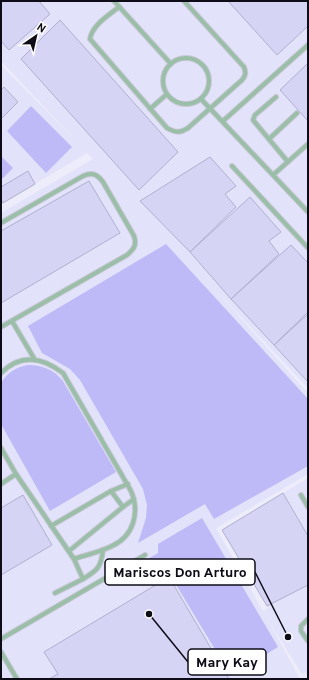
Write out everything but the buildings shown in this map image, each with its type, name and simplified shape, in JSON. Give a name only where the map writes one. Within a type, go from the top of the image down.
[{"type":"lane","points":[[114,1],[171,64]]},
{"type":"lane","points":[[119,7],[94,28],[90,39],[167,128],[174,132],[181,132],[188,128],[242,80],[246,72],[244,67],[184,1]]},
{"type":"lane","points":[[223,121],[308,45]]},
{"type":"lane","points":[[186,58],[194,59],[201,63],[206,69],[209,77],[209,85],[206,93],[201,99],[195,103],[187,105],[179,104],[172,100],[163,87],[165,70],[171,64],[178,59],[186,58]]},
{"type":"lane","points":[[150,109],[167,94]]},
{"type":"lane","points":[[276,97],[254,117],[255,122],[288,162]]},
{"type":"lane","points":[[201,99],[308,212]]},
{"type":"lane","points":[[269,139],[297,113]]},
{"type":"lane","points":[[273,174],[308,144]]},
{"type":"lane","points":[[232,166],[308,248]]},
{"type":"lane","points":[[1,222],[83,176],[94,174],[100,177],[136,242],[135,247],[126,255],[1,327]]},
{"type":"lane","points":[[12,321],[35,360]]},
{"type":"lane","points":[[1,373],[18,361],[35,360],[47,363],[63,373],[128,484],[134,499],[136,516],[131,528],[124,538],[113,546],[74,559]]},
{"type":"lane","points":[[1,448],[2,454],[69,551],[83,579]]},
{"type":"lane","points":[[1,484],[16,474]]},
{"type":"lane","points":[[52,526],[111,491],[128,484]]},
{"type":"lane","points":[[111,491],[123,507]]},
{"type":"lane","points":[[301,495],[308,506]]},
{"type":"lane","points":[[69,551],[134,499]]},
{"type":"lane","points":[[55,593],[95,572],[99,568],[103,550]]},
{"type":"lane","points":[[1,639],[145,555]]},
{"type":"lane","points":[[308,619],[301,626],[301,631],[308,641]]},
{"type":"lane","points":[[1,652],[17,679]]},
{"type":"shaded area","points":[[1,1],[308,1],[308,388],[211,285],[308,393],[308,474],[216,528],[263,611],[268,608],[222,530],[308,478],[308,677],[305,672],[302,674],[268,620],[300,679],[1,679],[1,213],[93,159],[87,153],[1,204],[1,65],[80,145],[1,61]]},
{"type":"shaded area","points":[[31,106],[72,147],[46,173],[7,131]]},
{"type":"shaded area","points":[[2,157],[13,168],[1,180],[1,158]]},
{"type":"shaded area","points":[[166,244],[308,399],[308,466],[214,519],[205,504],[138,543],[146,518],[147,505],[143,489],[80,380],[70,369],[42,353],[28,326]]},
{"type":"shaded area","points":[[28,365],[48,369],[63,381],[116,472],[50,511],[1,424],[1,383],[12,371]]},
{"type":"shaded area","points":[[202,518],[278,647],[231,676],[169,573],[149,584],[145,578],[143,567],[148,559],[158,553],[158,544]]},
{"type":"place","name":"Mary Kay","points":[[149,614]]},
{"type":"place","name":"Mariscos Don Arturo","points":[[288,637]]}]
